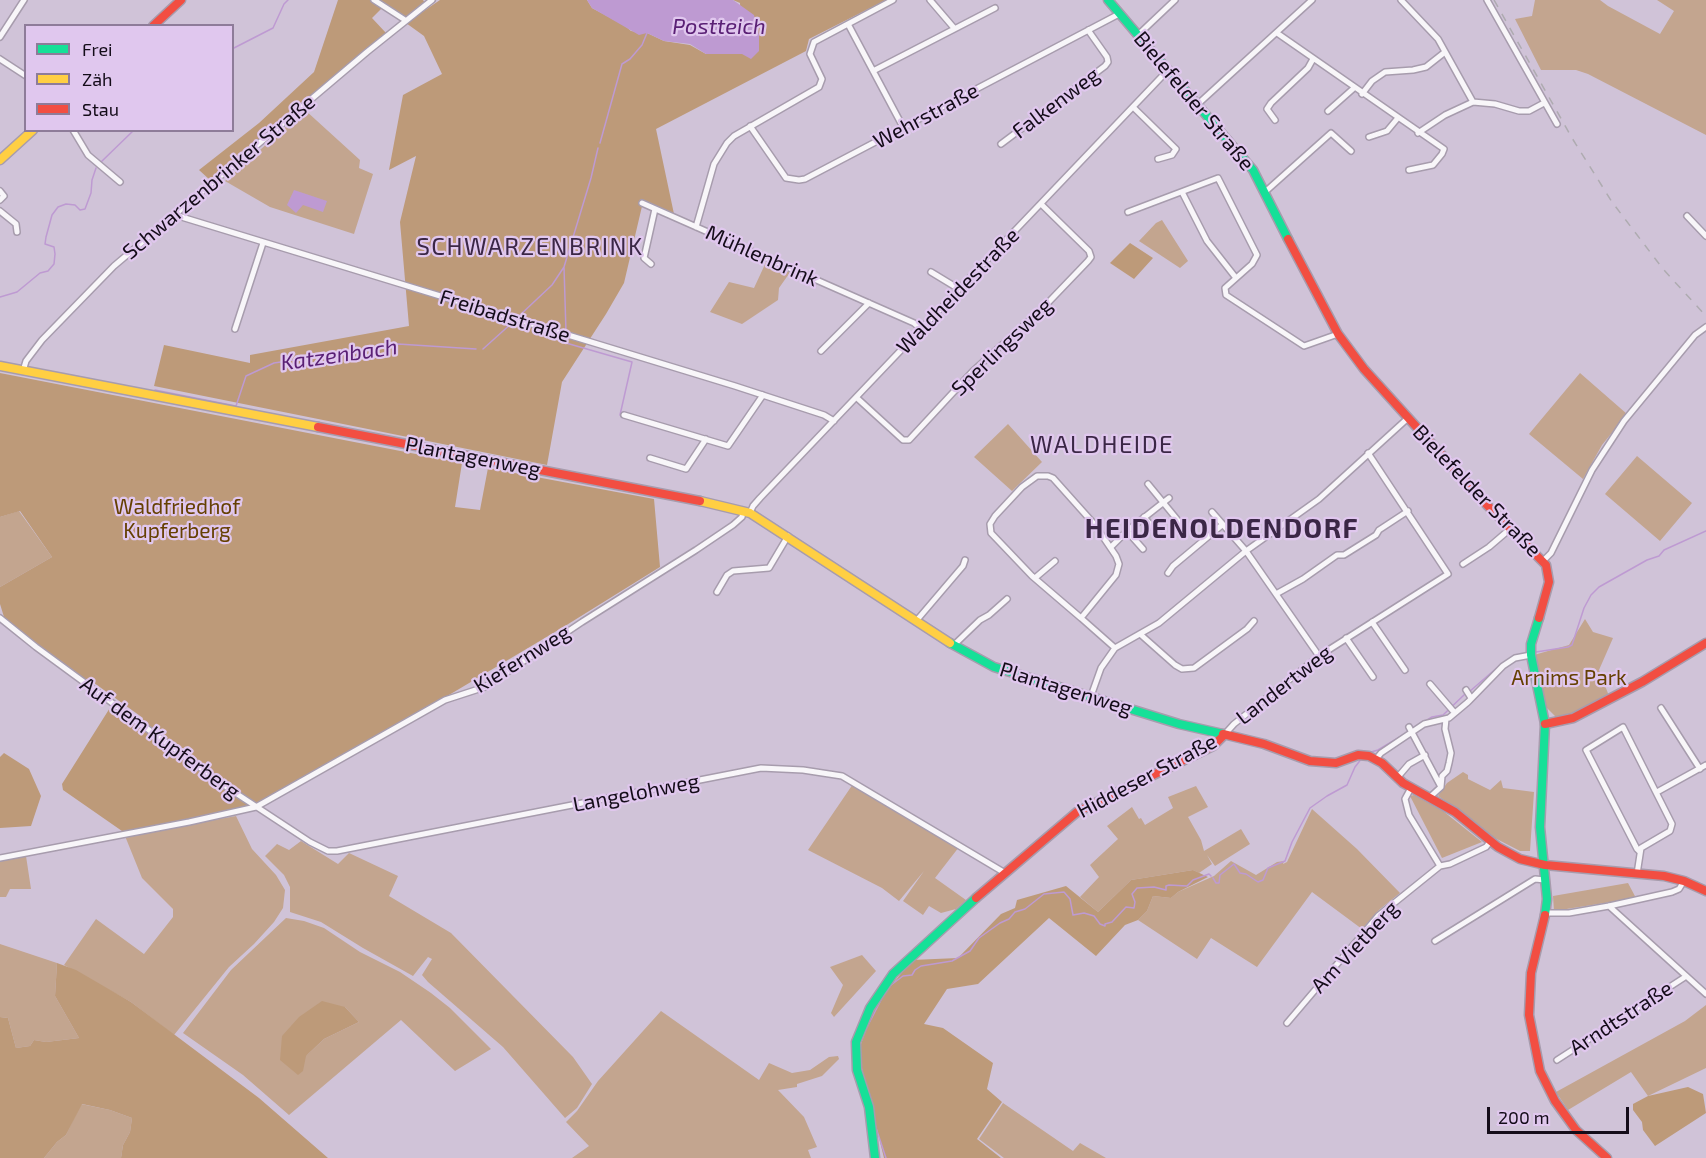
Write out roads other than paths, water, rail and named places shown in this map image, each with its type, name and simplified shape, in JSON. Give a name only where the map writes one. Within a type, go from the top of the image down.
[{"type":"main road","points":[[155,24],[181,0]]},
{"type":"main road","name":"Bielefelder Straße","points":[[1108,0],[1248,163],[1338,334],[1377,385],[1510,529],[1543,561],[1547,568],[1548,582],[1531,644],[1545,724],[1540,822],[1545,865],[1546,913],[1534,956],[1530,991],[1530,1026],[1540,1071],[1565,1117],[1587,1142],[1607,1158]]},
{"type":"main road","points":[[0,160],[31,132]]},
{"type":"main road","name":"Plantagenweg","points":[[0,366],[611,483],[747,512],[788,536],[954,645],[994,667],[1179,724],[1224,735]]},
{"type":"main road","points":[[1545,724],[1573,718],[1642,682],[1706,643]]},
{"type":"main road","name":"Hiddeser Straße","points":[[875,1158],[869,1107],[855,1061],[856,1042],[884,985],[900,966],[1077,812],[1213,746],[1224,735],[1264,744],[1297,758],[1316,762],[1340,762],[1369,756]]},
{"type":"main road","points":[[1369,756],[1411,788],[1455,812],[1490,842],[1520,859],[1545,865],[1664,876],[1704,888]]},
{"type":"street","points":[[0,37],[24,0]]},
{"type":"street","points":[[374,0],[405,20]]},
{"type":"street","name":"Schwarzenbrinker Straße","points":[[23,371],[26,361],[42,340],[114,266],[405,20],[432,0]]},
{"type":"street","points":[[696,227],[714,164],[734,136],[819,87],[822,79],[810,54],[811,45],[892,0]]},
{"type":"street","points":[[930,0],[954,28]]},
{"type":"street","points":[[1138,35],[1175,0]]},
{"type":"street","points":[[1198,104],[1312,0]]},
{"type":"street","points":[[1401,0],[1437,39],[1473,102]]},
{"type":"street","points":[[1487,0],[1557,124]]},
{"type":"street","points":[[873,71],[995,8]]},
{"type":"street","name":"Wehrstraße","points":[[750,126],[786,178],[799,180],[811,177],[1119,14]]},
{"type":"street","points":[[848,24],[903,127]]},
{"type":"street","name":"Falkenweg","points":[[1001,144],[1105,66],[1108,62],[1107,57],[1088,30]]},
{"type":"street","points":[[1277,33],[1397,119],[1444,149],[1433,165],[1409,170]]},
{"type":"street","points":[[1362,94],[1372,81],[1385,72],[1426,67],[1445,52]]},
{"type":"street","points":[[0,59],[24,75]]},
{"type":"street","points":[[1275,120],[1267,110],[1271,103],[1308,69],[1313,59]]},
{"type":"street","name":"Waldheidestraße","points":[[747,512],[1169,69]]},
{"type":"street","points":[[1328,111],[1354,88]]},
{"type":"street","points":[[1419,133],[1444,115],[1473,102],[1495,104],[1519,111],[1529,111],[1544,103]]},
{"type":"street","points":[[1133,107],[1176,149],[1172,155],[1158,159]]},
{"type":"street","points":[[1369,137],[1387,131],[1397,119]]},
{"type":"street","points":[[74,132],[88,155],[120,182]]},
{"type":"street","points":[[1265,192],[1331,132],[1351,151]]},
{"type":"street","points":[[1128,212],[1218,178],[1257,255],[1252,264],[1225,288],[1226,296],[1300,345],[1304,346],[1338,334]]},
{"type":"street","points":[[0,190],[4,196],[0,200]]},
{"type":"street","points":[[1182,192],[1207,241],[1236,278]]},
{"type":"street","name":"Mühlenbrink","points":[[642,203],[914,323],[921,329]]},
{"type":"street","name":"Sperlingsweg","points":[[857,398],[903,440],[909,440],[973,371],[1034,316],[1088,261],[1091,257],[1089,251],[1041,204]]},
{"type":"street","points":[[651,264],[644,258],[655,209]]},
{"type":"street","points":[[0,211],[16,224],[17,232]]},
{"type":"street","name":"Freibadstraße","points":[[175,216],[763,395],[825,415],[834,421]]},
{"type":"street","points":[[1687,216],[1706,236]]},
{"type":"street","points":[[235,329],[263,243]]},
{"type":"street","points":[[931,272],[958,289]]},
{"type":"street","points":[[821,351],[868,303]]},
{"type":"street","points":[[1543,561],[1551,553],[1592,470],[1624,421],[1695,335],[1706,327]]},
{"type":"street","points":[[624,415],[728,446],[763,395]]},
{"type":"street","points":[[1091,696],[1101,668],[1115,648],[1159,623],[1246,551],[1319,499],[1408,418]]},
{"type":"street","points":[[650,458],[686,469],[706,439]]},
{"type":"street","points":[[1276,594],[1303,579],[1337,555],[1344,555],[1376,535],[1379,530],[1408,511],[1368,453]]},
{"type":"street","points":[[1081,618],[1116,575],[1119,564],[1116,555],[1095,525],[1053,478],[1037,476],[1029,480],[1004,504],[990,524],[991,533],[1035,578],[1115,648]]},
{"type":"street","points":[[1148,484],[1180,523]]},
{"type":"street","points":[[1111,547],[1127,531],[1169,498]]},
{"type":"street","name":"Landertweg","points":[[1224,735],[1234,724],[1319,656],[1448,574],[1408,511]]},
{"type":"street","name":"Kiefernweg","points":[[256,807],[446,700],[485,687],[582,622],[715,538],[747,512]]},
{"type":"street","points":[[1212,512],[1246,551],[1319,656]]},
{"type":"street","points":[[1144,517],[1160,536]]},
{"type":"street","points":[[1168,573],[1173,566],[1222,525]]},
{"type":"street","points":[[1463,564],[1489,547],[1510,529]]},
{"type":"street","points":[[1127,531],[1143,549]]},
{"type":"street","points":[[717,592],[727,575],[733,571],[769,568],[788,536]]},
{"type":"street","points":[[917,620],[963,566],[965,560]]},
{"type":"street","points":[[1035,578],[1054,561]]},
{"type":"street","points":[[954,645],[980,620],[1007,599]]},
{"type":"street","name":"Auf dem Kupferberg","points":[[0,618],[36,647],[256,807]]},
{"type":"street","points":[[1140,634],[1175,665],[1182,669],[1194,668],[1248,629],[1254,621]]},
{"type":"street","points":[[1372,622],[1405,670]]},
{"type":"street","name":"Landertweg","points":[[1346,638],[1373,677]]},
{"type":"street","points":[[1430,798],[1441,787],[1442,776],[1447,771],[1451,753],[1445,729],[1446,719],[1452,709],[1490,673],[1515,658],[1531,654]]},
{"type":"street","points":[[1430,684],[1452,709]]},
{"type":"street","points":[[1657,792],[1703,767],[1661,708]]},
{"type":"street","points":[[1369,756],[1381,753],[1411,730],[1424,724],[1446,719]]},
{"type":"street","points":[[1637,874],[1640,851],[1644,846],[1670,831],[1671,819],[1623,727],[1586,750],[1636,849],[1640,851]]},
{"type":"street","points":[[1411,730],[1441,787]]},
{"type":"street","points":[[1397,778],[1409,764],[1425,755]]},
{"type":"street","name":"Langelohweg","points":[[256,807],[310,842],[328,851],[338,851],[761,768],[803,770],[842,776],[1005,873]]},
{"type":"street","points":[[1411,788],[1405,799],[1409,815],[1440,866]]},
{"type":"street","name":"Auf dem Kupferberg","points":[[0,858],[256,807]]},
{"type":"street","name":"Am Vietberg","points":[[1287,1023],[1378,916],[1440,866],[1450,864],[1486,847],[1490,842]]},
{"type":"street","points":[[1435,941],[1535,879],[1545,880]]},
{"type":"street","points":[[1546,913],[1569,913],[1672,892],[1679,889],[1684,881]]},
{"type":"street","points":[[1609,906],[1706,994]]},
{"type":"street","name":"Arndtstraße","points":[[1557,1060],[1686,977]]},
{"type":"water","name":"Postteich","points":[[587,0],[733,0],[754,15],[759,35],[759,51],[751,59],[742,54],[706,54],[690,44],[664,41],[647,33],[639,35],[592,8]]},
{"type":"water","points":[[294,190],[327,201],[323,212],[303,205],[296,213],[287,205]]},
{"type":"waterway","points":[[234,48],[273,28],[288,0]]},
{"type":"waterway","name":"Katzenbach","points":[[600,143],[622,64],[630,59],[642,45],[647,33]]},
{"type":"waterway","points":[[101,162],[132,132]]},
{"type":"waterway","name":"Katzenbach","points":[[519,316],[552,285],[564,267],[598,148]]},
{"type":"waterway","points":[[0,297],[17,292],[40,273],[48,271],[54,264],[54,247],[45,244],[52,215],[58,207],[66,204],[75,205],[80,210],[85,209],[96,168]]},
{"type":"waterway","points":[[564,267],[566,332]]},
{"type":"waterway","name":"Katzenbach","points":[[483,349],[513,322]]},
{"type":"waterway","points":[[566,337],[566,343],[632,362],[620,415]]},
{"type":"waterway","name":"Katzenbach","points":[[155,390],[236,406],[246,376],[274,363],[398,344],[476,349]]},
{"type":"waterway","points":[[1536,652],[1572,645],[1584,608],[1591,595],[1599,587],[1647,560],[1659,556],[1664,550],[1706,531]]},
{"type":"waterway","points":[[1469,692],[1499,666]]},
{"type":"waterway","points":[[1412,729],[1432,717],[1443,715],[1465,694]]},
{"type":"waterway","points":[[1371,752],[1403,735]]},
{"type":"waterway","points":[[1213,878],[1216,883],[1219,883],[1220,875],[1234,864],[1240,873],[1258,882],[1263,880],[1268,868],[1285,861],[1310,808],[1347,785],[1362,758]]},
{"type":"waterway","points":[[891,985],[903,976],[912,975],[921,966],[952,961],[970,951],[979,938],[1044,894],[1064,892],[1070,899],[1073,915],[1084,913],[1094,916],[1100,924],[1105,926],[1126,907],[1134,908],[1135,902],[1132,894],[1137,888],[1154,887],[1166,890],[1166,886],[1169,885],[1187,886],[1193,880],[1209,874],[1211,876]]},
{"type":"waterway","points":[[865,1031],[882,998]]},
{"type":"waterway","points":[[875,1125],[886,1158]]},
{"type":"railway","points":[[1494,0],[1572,138],[1612,202],[1663,269],[1706,316]]},
{"type":"district","name":"SCHWARZENBRINK","points":[[530,247]]},
{"type":"district","name":"WALDHEIDE","points":[[1102,445]]},
{"type":"district","name":"HEIDENOLDENDORF","points":[[1222,529]]},
{"type":"park label","name":"Waldfriedhof Kupferberg","points":[[177,519]]},
{"type":"park label","name":"Arnims Park","points":[[1569,678]]}]
